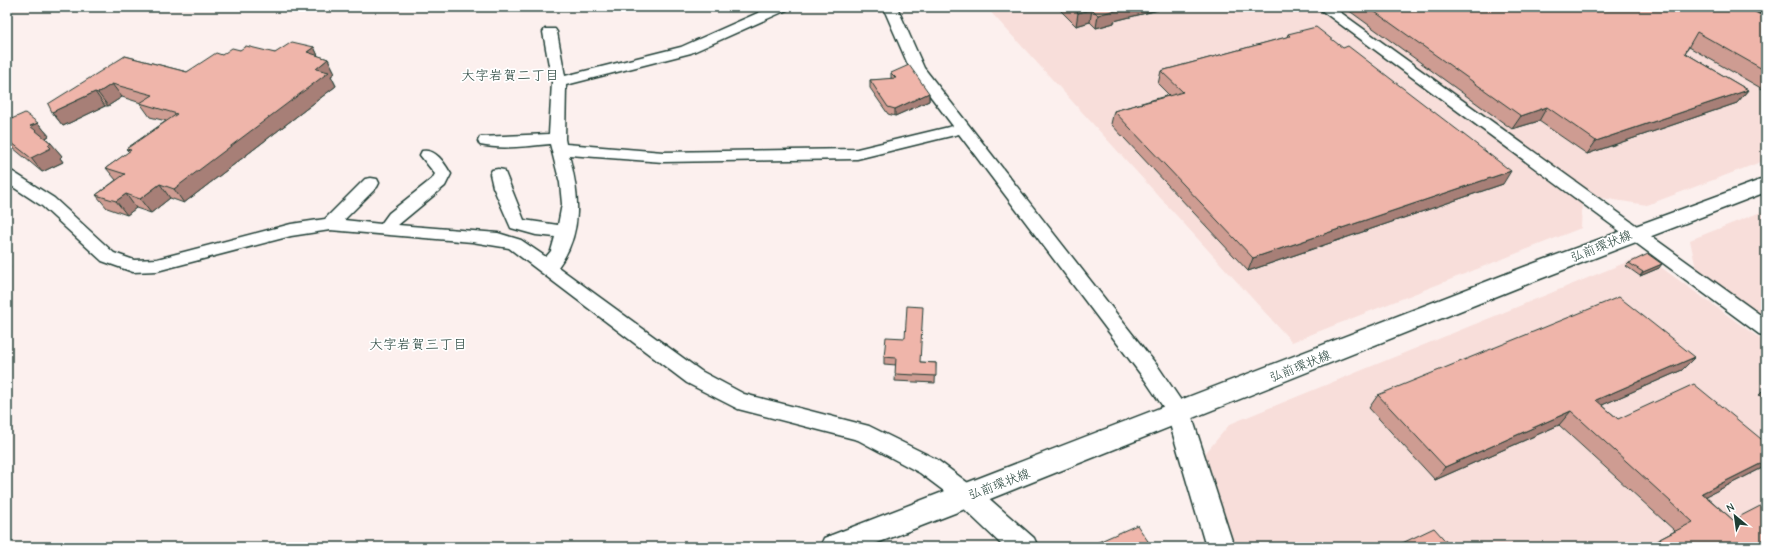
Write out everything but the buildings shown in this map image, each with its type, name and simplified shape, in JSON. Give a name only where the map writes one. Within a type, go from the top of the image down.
[{"type":"main road","name":"弘前環状線","points":[[834,547],[1178,414],[1634,233],[1766,185]]},
{"type":"main road","points":[[1178,414],[1220,547]]},
{"type":"main road","points":[[968,496],[1024,547]]},
{"type":"street","points":[[559,82],[686,50],[782,7]]},
{"type":"street","points":[[890,7],[917,69],[1152,374],[1178,414]]},
{"type":"street","points":[[1324,7],[1766,329]]},
{"type":"street","points":[[547,268],[558,253],[565,232],[569,197],[568,184],[559,144],[559,82],[550,32]]},
{"type":"street","points":[[486,141],[559,144],[663,157],[858,154],[963,128]]},
{"type":"street","points":[[385,230],[395,217],[439,182],[443,174],[428,155]]},
{"type":"street","points":[[498,174],[501,187],[517,224],[536,229],[565,232]]},
{"type":"street","points":[[7,176],[48,202],[108,257],[132,266],[156,265],[292,230],[330,224],[385,230],[472,236],[498,239],[515,244],[694,376],[732,397],[765,409],[862,432],[888,444],[928,466],[968,496]]},
{"type":"street","points":[[330,224],[371,183]]},
{"type":"shaded area","points":[[986,7],[1315,7],[1582,203],[1581,228],[1292,342]]},
{"type":"shaded area","points":[[1334,7],[1766,7],[1766,160],[1647,205],[1595,197]]},
{"type":"shaded area","points":[[1766,210],[1766,319],[1696,269],[1690,240]]},
{"type":"shaded area","points":[[1644,255],[1766,343],[1766,547],[1235,547],[1203,456],[1230,424]]},
{"type":"district","name":"大字岩賀二丁目","points":[[510,75]]},
{"type":"district","name":"大字岩賀三丁目","points":[[418,344]]}]
